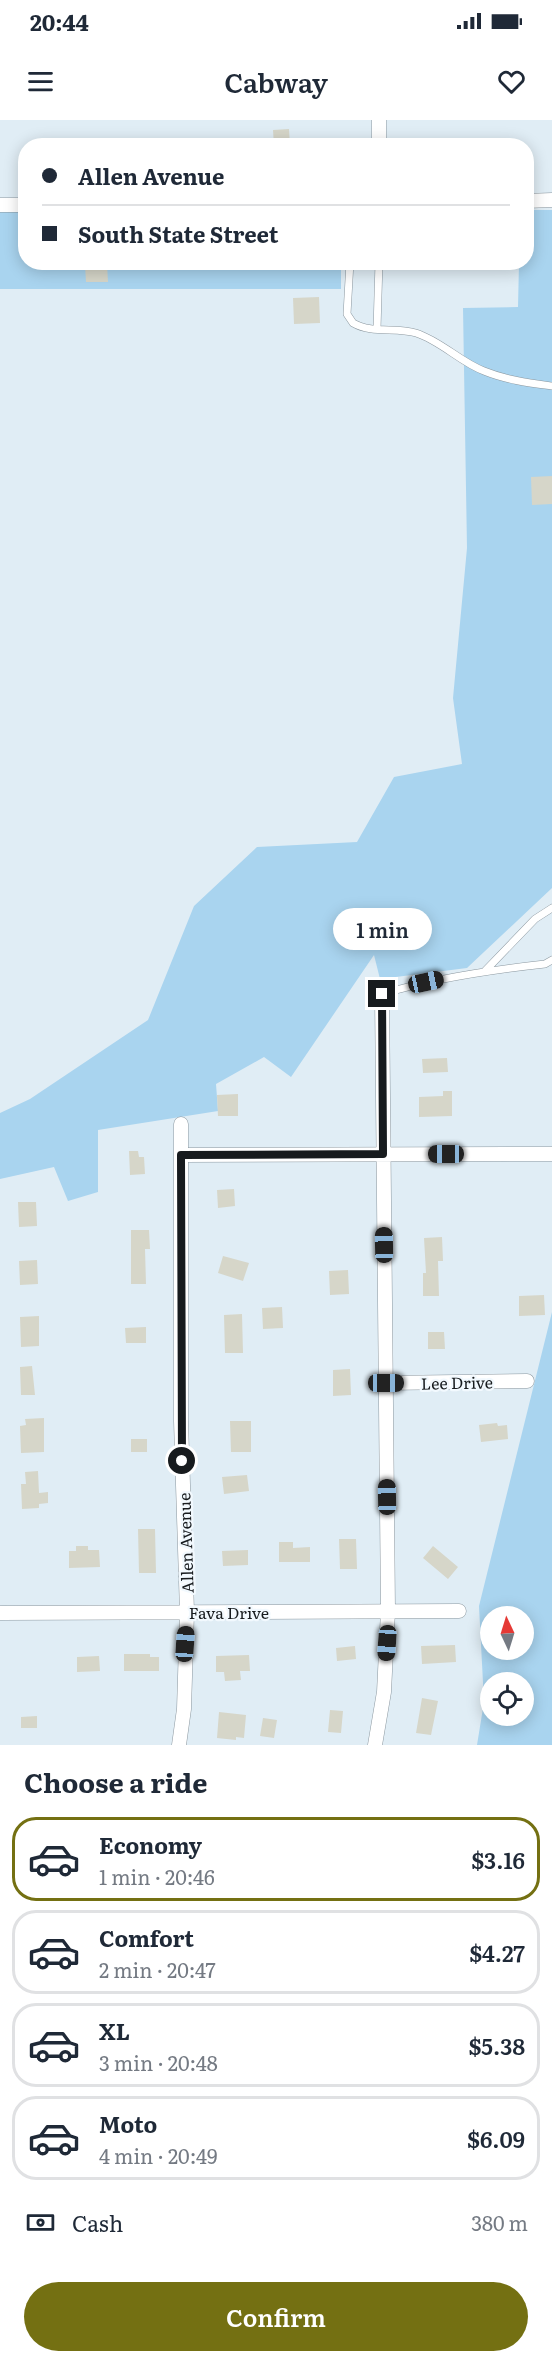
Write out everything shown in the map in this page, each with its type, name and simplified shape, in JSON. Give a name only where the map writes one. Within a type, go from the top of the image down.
[{"type":"street","points":[[379,120],[379,138]]},
{"type":"street","points":[[534,201],[552,200]]},
{"type":"street","points":[[0,205],[18,205]]},
{"type":"street","points":[[375,1745],[384,1692],[388,1611],[382,994]]},
{"type":"street","name":"Allen Avenue","points":[[179,1745],[184,1709],[187,1612],[182,1432],[181,1124]]},
{"type":"street","points":[[181,1155],[552,1154]]},
{"type":"street","name":"Lee Drive","points":[[386,1383],[527,1381]]},
{"type":"street","name":"Fava Drive","points":[[0,1613],[459,1611]]},
{"type":"lane","points":[[349,270],[347,305],[350,320],[358,326],[415,333],[430,339],[483,371],[531,384],[552,386]]},
{"type":"lane","points":[[377,329],[379,270]]},
{"type":"lane","points":[[485,970],[535,919],[552,908]]},
{"type":"lane","points":[[382,994],[407,986],[485,970],[545,964],[552,960]]},
{"type":"shaded area","points":[[534,210],[552,210],[552,888],[467,968],[380,979],[374,955],[291,1077],[264,1057],[216,1084],[218,1111],[98,1130],[98,1192],[68,1201],[54,1167],[0,1179],[0,1113],[30,1099],[148,1020],[194,906],[257,847],[357,842],[394,777],[462,764],[453,698],[467,548],[463,308],[518,307],[519,270],[534,270]]},
{"type":"shaded area","points":[[0,212],[18,212],[18,270],[341,270],[341,289],[0,289]]},
{"type":"shaded area","points":[[552,1312],[552,1745],[477,1745],[480,1726],[534,1726],[534,1672],[482,1672],[482,1660],[534,1660],[534,1606],[480,1606],[480,1625],[479,1606]]},
{"type":"building","points":[[289,129],[290,138],[274,138],[273,130]]},
{"type":"building","points":[[85,270],[107,270],[108,282],[86,282]]},
{"type":"building","points":[[319,297],[320,323],[294,324],[293,298]]},
{"type":"building","points":[[552,476],[552,504],[532,505],[531,477]]},
{"type":"building","points":[[447,1058],[448,1072],[423,1073],[422,1059]]},
{"type":"building","points":[[443,1091],[452,1091],[452,1116],[419,1117],[419,1097],[443,1096]]},
{"type":"building","points":[[238,1094],[238,1116],[218,1116],[217,1095]]},
{"type":"building","points":[[129,1151],[138,1151],[139,1157],[144,1157],[145,1174],[130,1175]]},
{"type":"building","points":[[234,1189],[235,1206],[218,1208],[217,1190]]},
{"type":"building","points":[[18,1202],[36,1202],[37,1226],[19,1227]]},
{"type":"building","points":[[131,1230],[149,1230],[150,1249],[145,1249],[146,1284],[131,1284]]},
{"type":"building","points":[[442,1237],[443,1261],[438,1261],[439,1296],[423,1296],[423,1273],[426,1273],[424,1238]]},
{"type":"building","points":[[223,1256],[249,1263],[243,1281],[218,1273]]},
{"type":"building","points":[[37,1260],[38,1284],[20,1285],[19,1261]]},
{"type":"building","points":[[348,1270],[349,1294],[330,1295],[329,1271]]},
{"type":"building","points":[[544,1295],[545,1315],[519,1316],[519,1296]]},
{"type":"building","points":[[282,1307],[283,1328],[263,1329],[262,1308]]},
{"type":"building","points":[[242,1314],[243,1353],[225,1353],[224,1315]]},
{"type":"building","points":[[39,1316],[39,1346],[21,1347],[20,1317]]},
{"type":"building","points":[[146,1327],[146,1343],[126,1343],[125,1328]]},
{"type":"building","points":[[428,1332],[444,1332],[445,1349],[428,1349]]},
{"type":"building","points":[[32,1366],[35,1395],[21,1395],[20,1367]]},
{"type":"building","points":[[350,1369],[351,1395],[333,1396],[333,1370]]},
{"type":"building","points":[[44,1418],[44,1452],[21,1453],[20,1426],[26,1425],[25,1419]]},
{"type":"building","points":[[230,1421],[251,1421],[251,1452],[231,1452]]},
{"type":"building","points":[[497,1423],[498,1426],[507,1425],[508,1439],[481,1442],[479,1425]]},
{"type":"building","points":[[131,1439],[147,1439],[147,1452],[131,1452]]},
{"type":"building","points":[[38,1471],[39,1493],[48,1492],[48,1503],[39,1504],[39,1508],[22,1509],[21,1484],[26,1484],[25,1472]]},
{"type":"building","points":[[247,1475],[249,1491],[224,1494],[222,1477]]},
{"type":"building","points":[[138,1529],[155,1529],[156,1573],[139,1573]]},
{"type":"building","points":[[339,1539],[356,1539],[357,1569],[340,1569]]},
{"type":"building","points":[[279,1542],[293,1542],[293,1548],[310,1547],[310,1562],[279,1562]]},
{"type":"building","points":[[76,1546],[88,1546],[88,1550],[99,1550],[100,1567],[69,1568],[69,1551],[76,1551]]},
{"type":"building","points":[[433,1546],[458,1567],[448,1579],[423,1558]]},
{"type":"building","points":[[248,1550],[248,1565],[223,1566],[222,1551]]},
{"type":"building","points":[[455,1645],[456,1662],[422,1664],[421,1646]]},
{"type":"building","points":[[355,1646],[356,1659],[337,1661],[336,1648]]},
{"type":"building","points":[[124,1654],[150,1654],[150,1657],[159,1657],[159,1671],[124,1671]]},
{"type":"building","points":[[249,1655],[250,1671],[240,1671],[241,1680],[225,1681],[224,1672],[216,1672],[216,1656]]},
{"type":"building","points":[[99,1656],[100,1671],[77,1672],[77,1657]]},
{"type":"building","points":[[422,1698],[438,1701],[431,1735],[416,1733]]},
{"type":"building","points":[[330,1710],[343,1711],[341,1733],[328,1732]]},
{"type":"building","points":[[219,1712],[246,1715],[244,1738],[236,1737],[236,1740],[217,1738]]},
{"type":"building","points":[[37,1716],[37,1728],[21,1728],[21,1717]]},
{"type":"building","points":[[263,1718],[277,1720],[274,1738],[260,1736]]},
{"type":"route","points":[[182,1461],[181,1155],[383,1154],[382,994]]}]
